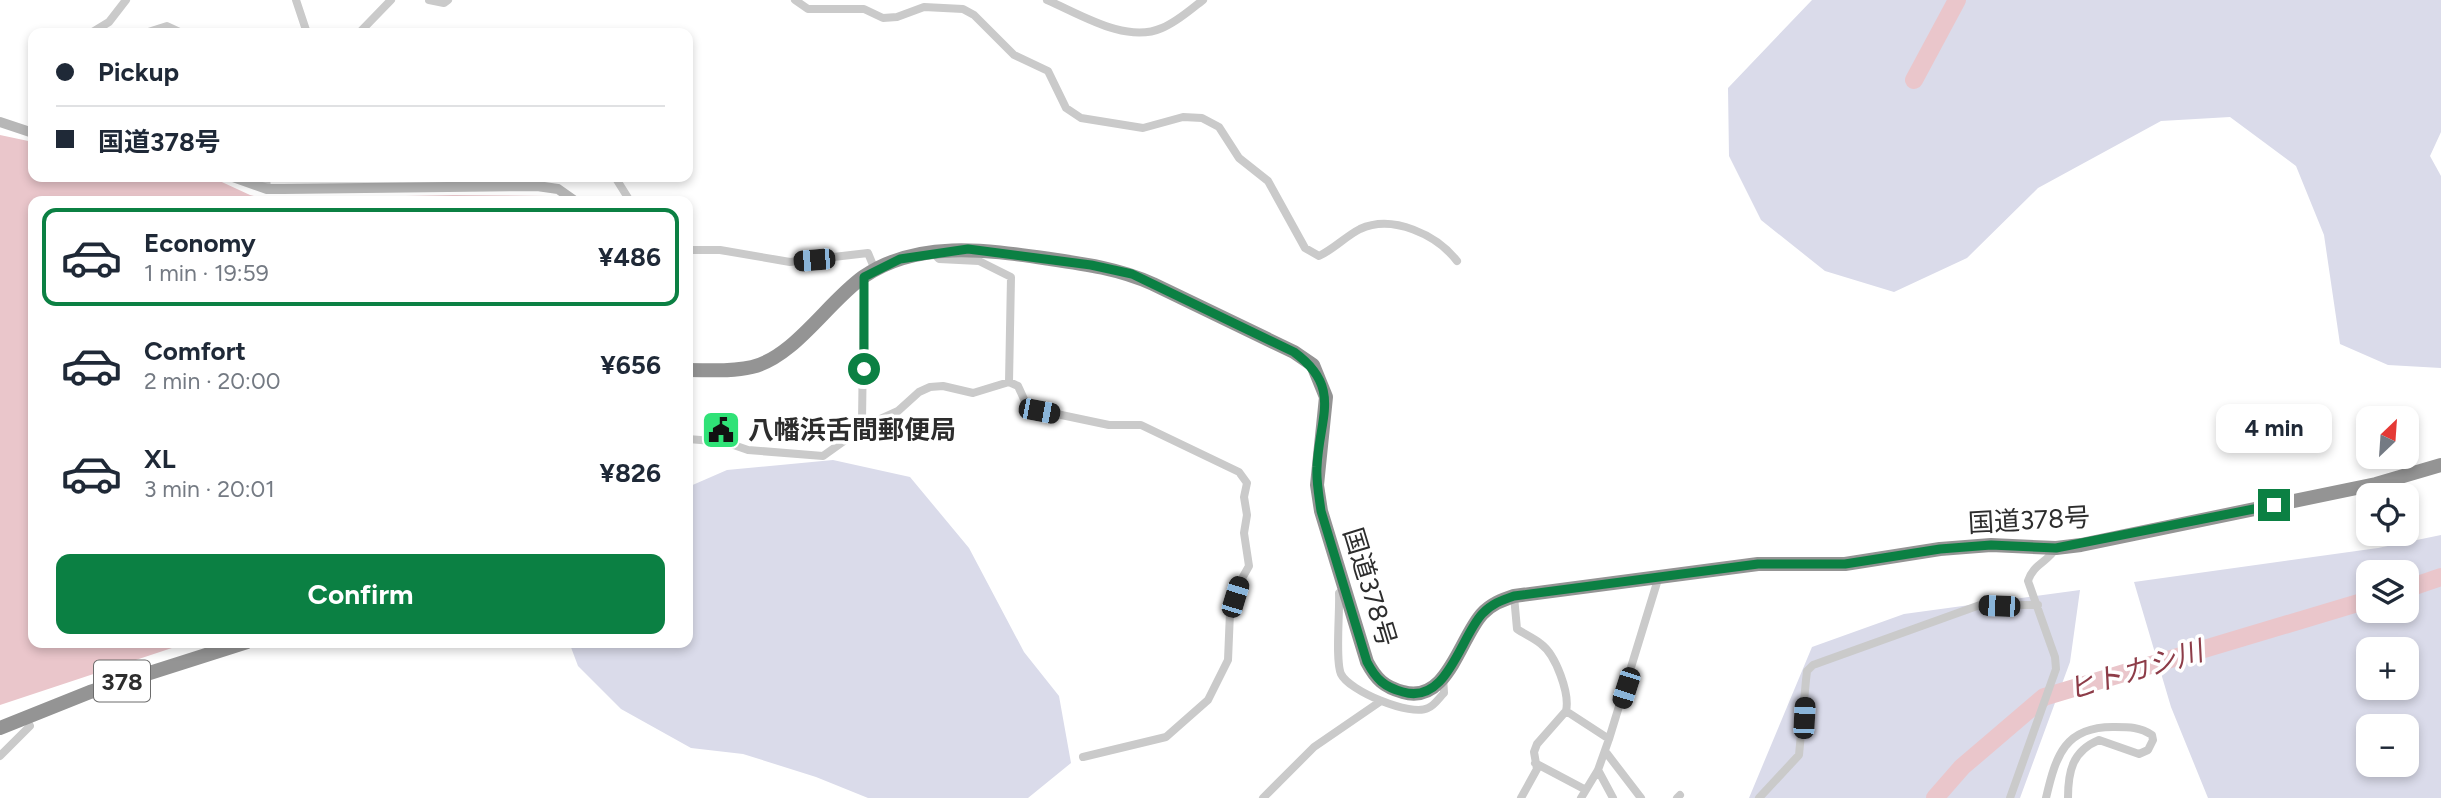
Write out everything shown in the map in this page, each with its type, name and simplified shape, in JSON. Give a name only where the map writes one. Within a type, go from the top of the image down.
[{"type":"highway","name":"国道378号","points":[[693,370],[743,368],[772,359],[869,273],[900,259],[933,252],[968,249],[996,251],[1132,274],[1294,352],[1313,365],[1326,397],[1317,466],[1321,511],[1367,662],[1375,677],[1387,688],[1409,694],[1428,690],[1443,677],[1483,612],[1498,601],[1514,596],[1758,564],[1845,564],[1963,547],[2056,548],[2376,484],[2441,464]]},
{"type":"highway","name":"378","points":[[0,728],[90,692],[228,648]]},
{"type":"main road","points":[[0,122],[28,131]]},
{"type":"main road","points":[[267,183],[537,186],[558,189],[568,196]]},
{"type":"street","points":[[99,28],[108,22],[126,0]]},
{"type":"street","points":[[296,0],[305,28]]},
{"type":"street","points":[[364,28],[391,0]]},
{"type":"street","points":[[429,0],[444,3],[448,0]]},
{"type":"street","points":[[795,0],[808,9],[864,9],[883,18],[897,17],[924,6],[963,9],[974,15],[1014,55],[1048,71],[1066,108],[1081,118],[1143,128],[1183,117],[1202,118],[1219,127],[1239,158],[1268,181],[1301,242],[1312,253],[1319,256],[1361,229],[1380,225],[1403,227],[1428,236],[1447,248],[1457,261]]},
{"type":"street","points":[[1047,0],[1118,29],[1140,34],[1161,29],[1203,0]]},
{"type":"street","points":[[693,250],[720,250],[790,262],[868,253],[862,421],[865,426]]},
{"type":"street","points":[[933,252],[939,259],[979,261],[1011,277],[1009,382]]},
{"type":"street","points":[[693,439],[725,442],[748,450],[823,456],[865,426],[881,421],[930,387],[943,386],[973,393],[1009,382],[1018,386],[1028,408],[1109,425],[1141,425],[1239,472],[1247,483],[1244,497],[1247,515],[1244,533],[1249,565],[1230,612],[1228,660],[1208,700],[1166,737],[1083,757]]},
{"type":"street","points":[[2010,798],[2056,669],[2055,657],[2028,581],[2031,571],[2050,558],[2056,548]]},
{"type":"street","points":[[1535,763],[1583,794],[1598,770],[1605,751],[1659,576]]},
{"type":"street","points":[[1345,588],[1339,593],[1341,675],[1353,687],[1381,701],[1416,711],[1428,709],[1444,693],[1443,677]]},
{"type":"street","points":[[1514,596],[1517,629],[1543,645],[1564,683],[1568,701],[1566,711],[1537,744],[1537,769],[1521,798]]},
{"type":"street","points":[[1759,798],[1799,755],[1807,671],[1813,665],[1980,605],[2038,604]]},
{"type":"street","points":[[1264,798],[1314,747],[1381,701]]},
{"type":"street","points":[[1566,711],[1609,739]]},
{"type":"street","points":[[0,756],[30,726],[25,716]]},
{"type":"street","points":[[2046,798],[2064,748],[2086,729],[2128,727],[2143,729],[2152,735],[2154,740],[2148,750],[2139,754],[2099,740],[2080,750],[2068,777],[2068,798]]},
{"type":"street","points":[[1605,751],[1640,798]]},
{"type":"street","points":[[1598,770],[1613,798]]},
{"type":"shaded area","points":[[1812,0],[2441,0],[2441,132],[2430,156],[2441,176],[2441,368],[2388,365],[2340,344],[2324,235],[2296,166],[2230,117],[2161,121],[2038,188],[1967,258],[1894,292],[1825,271],[1761,220],[1729,156],[1728,88]]},
{"type":"shaded area","points":[[0,135],[28,141],[28,182],[222,182],[254,196],[28,196],[28,648],[172,648],[0,705]]},
{"type":"shaded area","points":[[454,195],[547,196],[405,196]]},
{"type":"shaded area","points":[[833,460],[910,477],[969,548],[1024,652],[1059,696],[1071,763],[1028,798],[868,798],[816,777],[743,754],[691,748],[621,709],[578,666],[571,648],[693,648],[693,485],[727,470]]},
{"type":"shaded area","points":[[2441,535],[2441,798],[2208,798],[2171,707],[2134,582],[2388,546],[2419,546],[2419,540]]},
{"type":"shaded area","points":[[2080,590],[2070,662],[2020,798],[1749,798],[1812,647],[1904,614]]},
{"type":"waterway","points":[[1914,80],[1957,0]]},
{"type":"waterway","name":"ヒトカシ川","points":[[2419,585],[2441,577]]},
{"type":"waterway","name":"ヒトカシ川","points":[[1935,798],[1962,767],[2044,697],[2356,604]]},
{"type":"place","name":"八幡浜舌間郵便局","points":[[721,430]]},
{"type":"route","points":[[864,369],[864,277],[900,259],[933,252],[968,249],[1091,265],[1132,274],[1294,352],[1313,365],[1322,381],[1326,397],[1317,466],[1321,511],[1367,662],[1375,677],[1387,688],[1409,694],[1428,690],[1443,677],[1483,612],[1498,601],[1514,596],[1758,564],[1845,564],[1940,549],[1991,545],[2056,548],[2274,505]]}]
